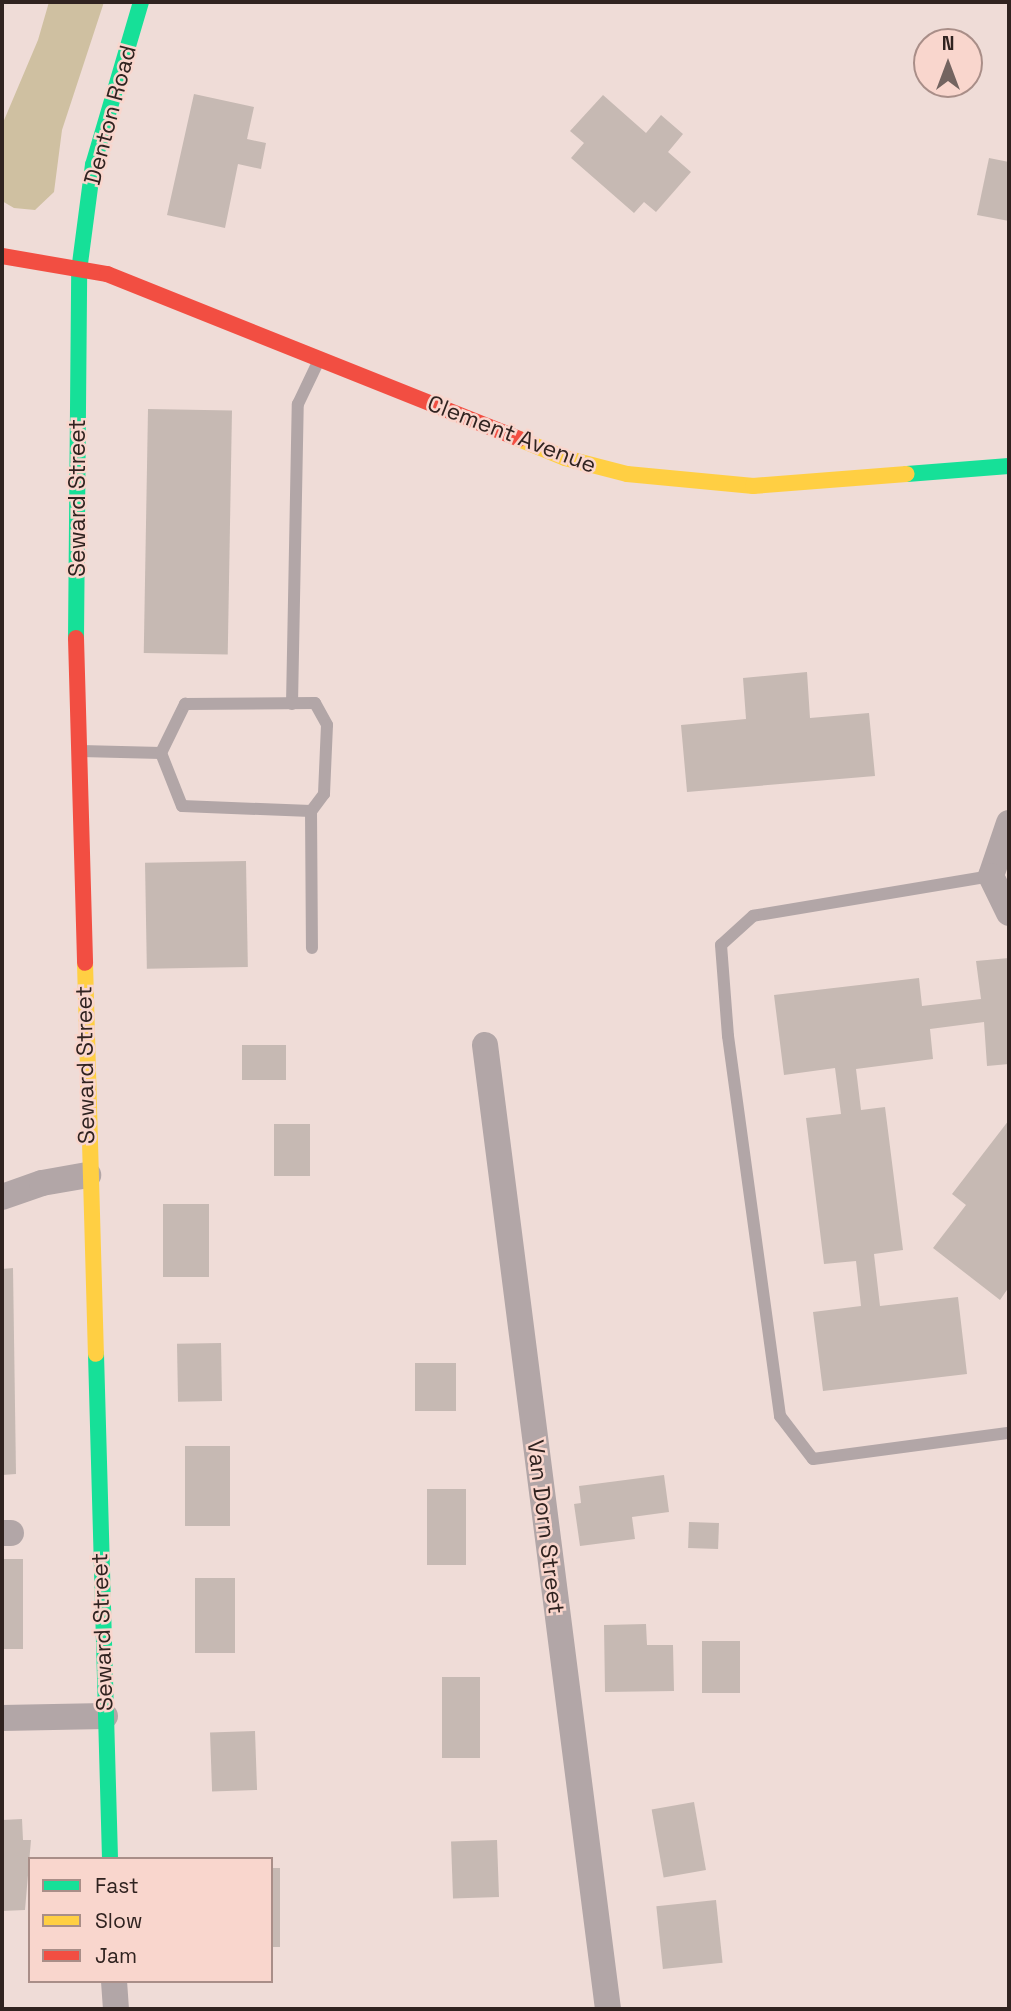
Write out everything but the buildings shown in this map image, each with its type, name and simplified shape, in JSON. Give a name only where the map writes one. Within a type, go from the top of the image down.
[{"type":"street","name":"Denton Road","points":[[79,271],[93,165],[141,2]]},
{"type":"street","name":"Clement Avenue","points":[[2,256],[107,274],[565,458],[627,474],[753,486],[1009,466]]},
{"type":"street","name":"Seward Street","points":[[79,271],[78,751],[88,1175],[110,1857]]},
{"type":"street","points":[[1009,823],[991,876],[1009,913]]},
{"type":"street","name":"Van Dorn Street","points":[[485,1045],[608,2009]]},
{"type":"street","points":[[2,1197],[42,1183],[88,1175]]},
{"type":"street","points":[[2,1718],[105,1716]]},
{"type":"street","points":[[114,1983],[116,2009]]},
{"type":"lane","points":[[292,704],[298,404],[320,358]]},
{"type":"lane","points":[[311,811],[182,806],[162,753],[185,704],[316,703],[327,725],[324,794],[311,811],[312,948]]},
{"type":"lane","points":[[78,751],[162,753]]},
{"type":"lane","points":[[991,876],[754,916],[721,945],[728,1036],[780,1416],[813,1459],[1009,1433]]},
{"type":"shaded area","points":[[49,2],[104,2],[62,130],[54,192],[35,210],[14,208],[2,201],[2,125],[38,40]]},
{"type":"traffic: fast","points":[[76,638],[79,271],[93,165],[141,2]]},
{"type":"traffic: fast","points":[[907,474],[1009,466]]},
{"type":"traffic: fast","points":[[96,1354],[110,1857]]},
{"type":"traffic: slow","points":[[519,439],[565,458],[627,474],[753,486],[907,474]]},
{"type":"traffic: slow","points":[[85,963],[96,1354]]},
{"type":"traffic: jam","points":[[2,256],[107,274],[519,439]]},
{"type":"traffic: jam","points":[[76,638],[85,963]]}]
